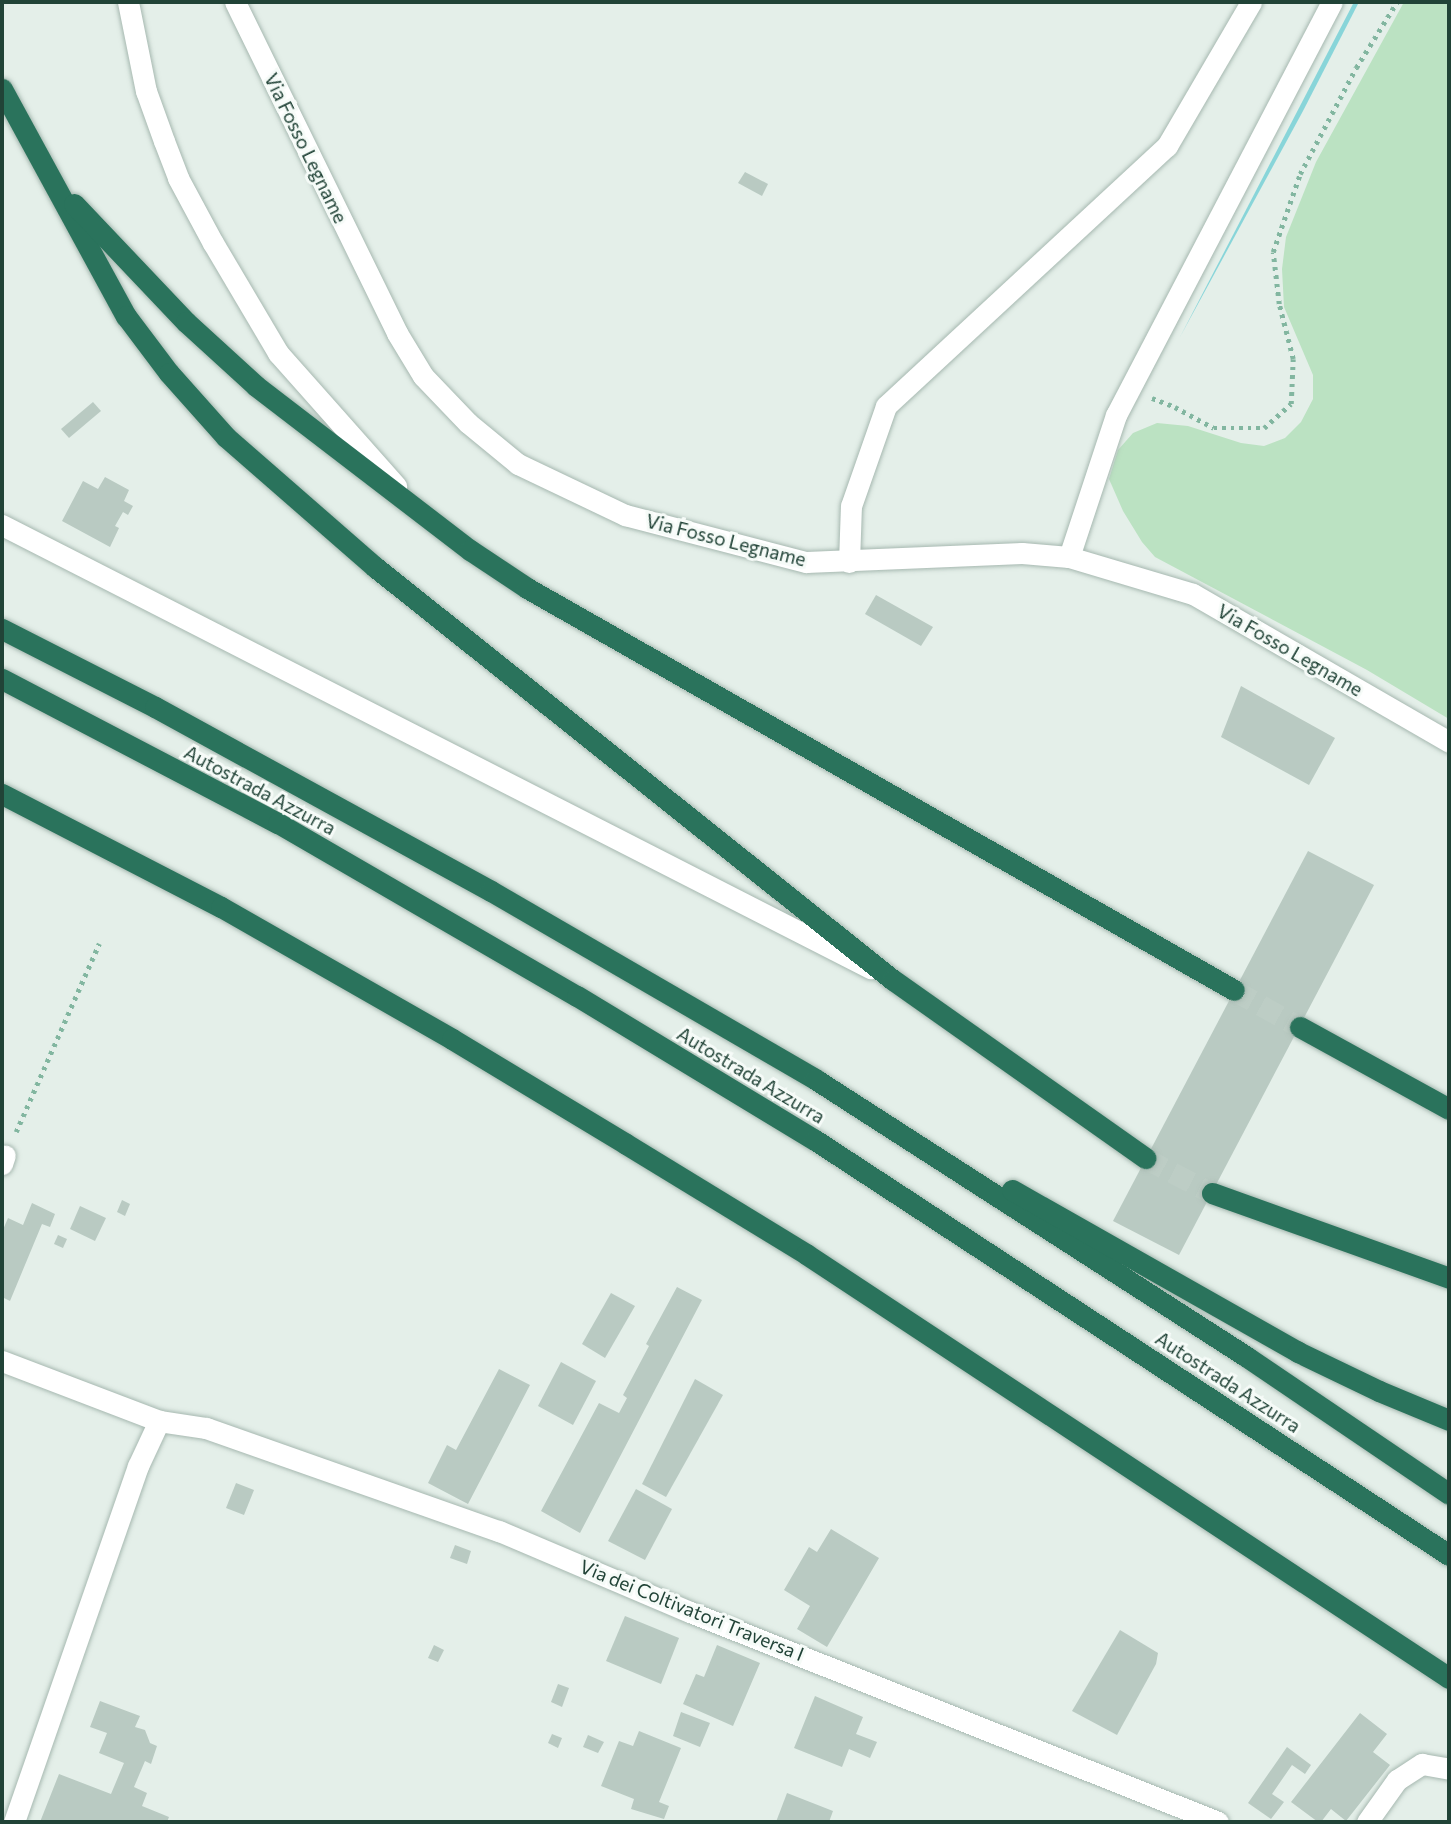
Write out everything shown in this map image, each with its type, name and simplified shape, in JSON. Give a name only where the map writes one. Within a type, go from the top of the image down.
[{"type":"highway","points":[[2,89],[58,187],[126,316],[169,373],[226,437],[376,568],[892,979],[1145,1158]]},
{"type":"highway","points":[[58,187],[216,351],[256,386],[416,508],[527,588],[1234,990]]},
{"type":"highway","name":"Autostrada Azzurra","points":[[2,629],[155,707],[491,891],[816,1079],[1248,1356],[1449,1494]]},
{"type":"highway","name":"Autostrada Azzurra","points":[[2,679],[278,824],[578,996],[815,1140],[1449,1555]]},
{"type":"highway","points":[[2,794],[221,907],[452,1039],[649,1158],[806,1254],[1449,1678]]},
{"type":"highway","points":[[1300,1027],[1449,1109]]},
{"type":"highway","points":[[816,1079],[1287,1346],[1379,1391],[1449,1420]]},
{"type":"highway","points":[[1212,1193],[1449,1278]]},
{"type":"street","points":[[128,2],[138,57],[159,128],[178,178],[213,243],[278,353],[416,508]]},
{"type":"street","name":"Via Fosso Legname","points":[[235,2],[397,333],[423,376],[468,423],[518,464],[625,515],[806,562],[1021,553],[1069,557],[1193,594],[1449,742]]},
{"type":"street","points":[[849,562],[851,506],[886,407],[1167,146],[1251,2]]},
{"type":"street","points":[[1069,557],[1116,415],[1332,2]]},
{"type":"street","points":[[2,525],[892,979]]},
{"type":"street","name":"Via dei Coltivatori Traversa I","points":[[2,1361],[159,1420],[206,1428],[499,1531],[690,1612],[1217,1822]]},
{"type":"street","points":[[14,1822],[138,1466],[159,1420]]},
{"type":"street","points":[[1367,1822],[1397,1780],[1422,1764],[1449,1769]]},
{"type":"path","points":[[1129,390],[1175,407],[1214,428],[1264,428],[1291,404],[1293,359],[1279,304],[1273,252],[1300,174],[1356,68],[1397,2]]},
{"type":"path","points":[[4,1160],[99,944]]},
{"type":"green space","points":[[1404,2],[1449,2],[1449,719],[1367,670],[1155,557],[1142,542],[1123,511],[1109,479],[1118,450],[1133,433],[1157,423],[1188,426],[1241,443],[1264,446],[1285,438],[1301,422],[1313,399],[1313,375],[1284,307],[1282,269],[1286,237],[1316,162]]},
{"type":"water","points":[[1354,2],[1359,2],[1180,337]]},
{"type":"building","points":[[745,172],[768,184],[762,196],[738,183]]},
{"type":"building","points":[[93,402],[101,411],[69,438],[61,429]]},
{"type":"building","points":[[105,477],[129,490],[124,501],[133,506],[128,515],[123,512],[115,526],[119,528],[110,547],[62,521],[83,481],[98,489]]},
{"type":"building","points":[[876,595],[933,627],[921,646],[865,614]]},
{"type":"building","points":[[1241,686],[1335,738],[1309,785],[1221,737]]},
{"type":"building","points":[[1308,851],[1374,885],[1179,1255],[1113,1221]]},
{"type":"building","points":[[122,1200],[130,1204],[125,1216],[117,1212]]},
{"type":"building","points":[[32,1203],[55,1214],[50,1227],[42,1224],[10,1301],[2,1297],[2,1232],[8,1218],[23,1225]]},
{"type":"building","points":[[80,1206],[106,1218],[95,1241],[70,1229]]},
{"type":"building","points":[[58,1235],[67,1239],[63,1248],[54,1244]]},
{"type":"building","points":[[677,1287],[702,1300],[580,1533],[541,1511],[599,1403],[619,1413],[627,1398],[623,1395],[649,1346],[646,1344]]},
{"type":"building","points":[[611,1293],[635,1306],[605,1358],[582,1344]]},
{"type":"building","points":[[561,1362],[596,1381],[573,1425],[538,1406]]},
{"type":"building","points":[[499,1369],[530,1385],[468,1504],[428,1483],[447,1445],[456,1450]]},
{"type":"building","points":[[695,1379],[723,1395],[666,1497],[642,1484]]},
{"type":"building","points":[[236,1483],[254,1490],[244,1515],[226,1508]]},
{"type":"building","points":[[636,1489],[672,1509],[645,1560],[608,1541]]},
{"type":"building","points":[[831,1529],[879,1558],[827,1647],[797,1629],[810,1606],[784,1590],[809,1547],[817,1552]]},
{"type":"building","points":[[455,1545],[471,1551],[467,1564],[450,1558]]},
{"type":"building","points":[[625,1616],[679,1638],[661,1684],[606,1661]]},
{"type":"building","points":[[1120,1630],[1158,1653],[1156,1664],[1117,1735],[1072,1711]]},
{"type":"building","points":[[434,1645],[444,1650],[438,1662],[428,1658]]},
{"type":"building","points":[[717,1645],[760,1663],[733,1726],[683,1704],[696,1674],[704,1677]]},
{"type":"building","points":[[558,1684],[569,1688],[562,1707],[551,1702]]},
{"type":"building","points":[[815,1696],[863,1717],[856,1734],[877,1742],[870,1758],[849,1749],[842,1767],[794,1748]]},
{"type":"building","points":[[100,1701],[140,1716],[135,1727],[145,1730],[150,1743],[157,1746],[151,1764],[145,1761],[134,1787],[147,1793],[142,1806],[169,1817],[167,1822],[40,1822],[59,1774],[111,1794],[124,1763],[99,1753],[107,1733],[90,1727]]},
{"type":"building","points":[[681,1712],[710,1723],[700,1747],[673,1736]]},
{"type":"building","points":[[1360,1713],[1387,1734],[1373,1752],[1390,1765],[1346,1821],[1331,1809],[1321,1822],[1318,1822],[1291,1802]]},
{"type":"building","points":[[639,1731],[681,1748],[659,1802],[669,1806],[664,1819],[631,1809],[634,1799],[601,1786],[619,1741],[633,1746]]},
{"type":"building","points":[[552,1734],[562,1738],[558,1748],[548,1743]]},
{"type":"building","points":[[588,1735],[604,1742],[598,1753],[583,1747]]},
{"type":"building","points":[[1287,1747],[1311,1765],[1305,1774],[1292,1765],[1272,1794],[1284,1802],[1271,1819],[1248,1803]]},
{"type":"building","points":[[787,1793],[833,1811],[829,1822],[776,1822]]},
{"type":"tunnel","points":[[1234,990],[1300,1027]]},
{"type":"tunnel","points":[[1145,1158],[1212,1193]]}]
